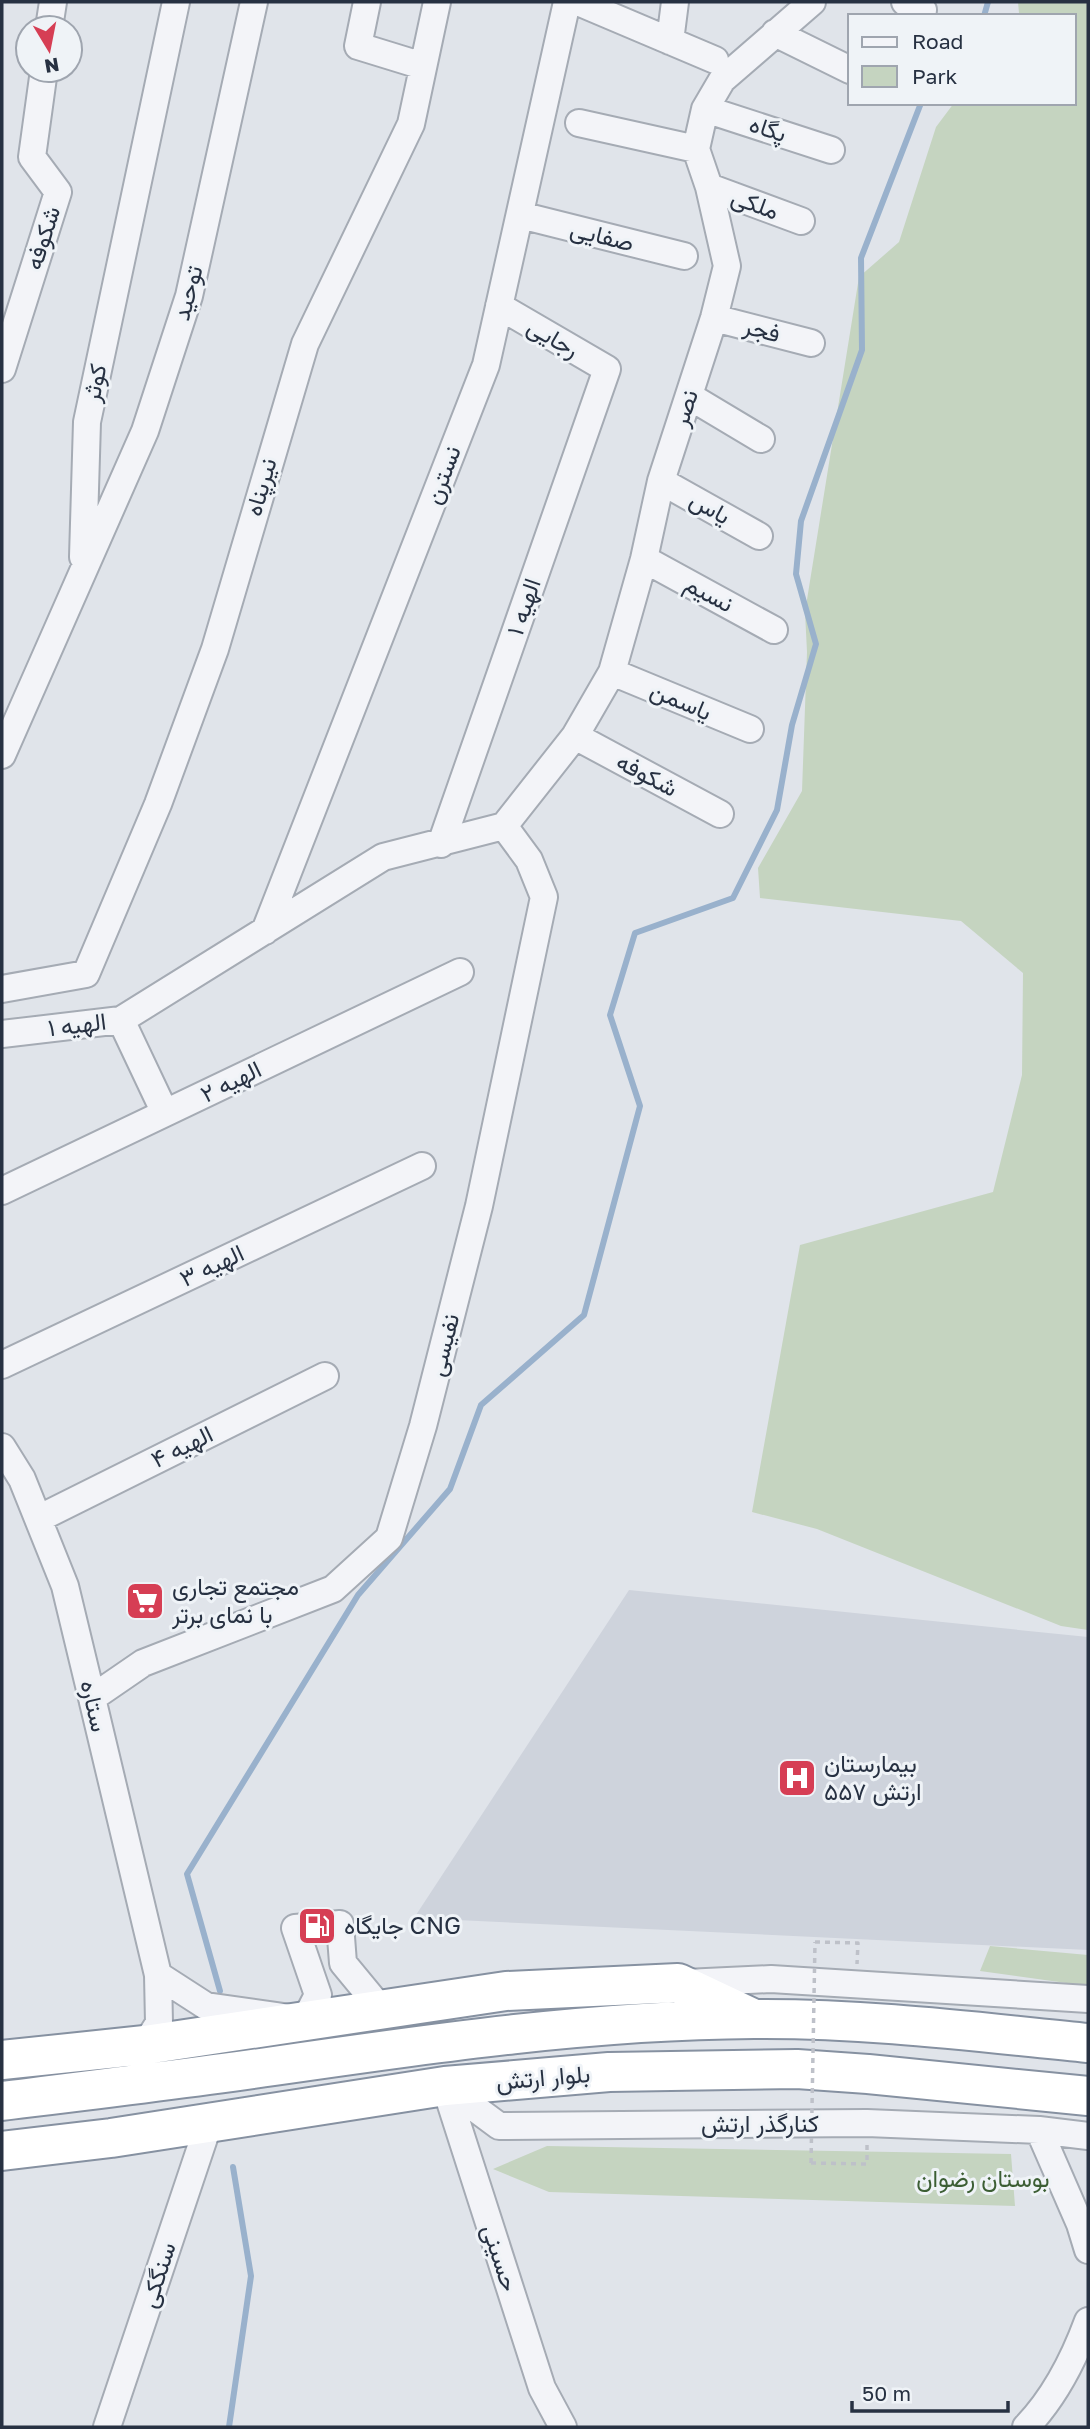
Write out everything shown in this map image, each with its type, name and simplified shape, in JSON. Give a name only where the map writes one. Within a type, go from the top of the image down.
[{"type":"highway","points":[[2,2060],[145,2045],[506,1991],[678,1983],[754,2019]]},
{"type":"highway","name":"بلوار ارتش","points":[[273,2066],[368,2051],[608,2025],[754,2019],[871,2022],[1088,2043]]},
{"type":"highway","points":[[2,2079],[187,2058],[273,2066]]},
{"type":"highway","points":[[2,2101],[273,2066]]},
{"type":"highway","name":"بلوار ارتش","points":[[2,2151],[111,2138],[445,2086],[609,2072],[797,2069],[1088,2096]]},
{"type":"street","name":"کوثر","points":[[2,755],[83,572],[87,422],[176,2]]},
{"type":"street","name":"توحید","points":[[83,572],[145,431],[189,296],[254,2]]},
{"type":"street","points":[[367,2],[358,46],[423,66]]},
{"type":"street","name":"نیرپناه","points":[[2,989],[86,974],[158,804],[215,649],[305,344],[411,124],[437,2]]},
{"type":"street","name":"نسترن","points":[[265,931],[486,365],[567,2]]},
{"type":"street","points":[[578,2],[715,60]]},
{"type":"street","points":[[670,41],[675,2]]},
{"type":"street","points":[[579,123],[695,149],[705,108],[722,80],[811,2]]},
{"type":"street","points":[[775,33],[848,68]]},
{"type":"street","name":"شکوفه","points":[[2,369],[58,192],[32,158],[42,84]]},
{"type":"street","name":"پگاه","points":[[705,108],[831,150]]},
{"type":"street","name":"نصر","points":[[505,826],[575,736],[612,672],[644,559],[661,481],[714,317],[727,266],[709,187],[695,149]]},
{"type":"street","name":"ملکی","points":[[709,187],[801,221]]},
{"type":"street","name":"صفایی","points":[[520,215],[684,256]]},
{"type":"street","name":"رجایی","points":[[499,306],[607,369]]},
{"type":"street","name":"فجر","points":[[714,317],[811,343]]},
{"type":"street","name":"الهیه ۱","points":[[441,844],[607,369]]},
{"type":"street","points":[[689,396],[761,439]]},
{"type":"street","name":"یاس","points":[[661,481],[759,536]]},
{"type":"street","name":"نسیم","points":[[644,559],[774,630]]},
{"type":"street","name":"یاسمن","points":[[612,672],[750,729]]},
{"type":"street","name":"شکوفه","points":[[575,736],[720,814]]},
{"type":"street","name":"الهیه ۱","points":[[2,1034],[121,1020],[383,858],[505,826]]},
{"type":"street","name":"نفیسی","points":[[92,1698],[143,1663],[333,1589],[389,1538],[423,1426],[479,1206],[544,897],[529,860],[505,826]]},
{"type":"street","name":"الهیه ۲","points":[[2,1191],[460,972]]},
{"type":"street","points":[[121,1020],[165,1113]]},
{"type":"street","name":"الهیه ۳","points":[[2,1365],[422,1166]]},
{"type":"street","name":"الهیه ۴","points":[[38,1519],[325,1376]]},
{"type":"street","name":"ستاره","points":[[2,1447],[22,1479],[65,1586],[92,1698],[158,1975],[159,2023],[145,2045]]},
{"type":"street","points":[[158,1975],[206,2006],[305,2020],[318,1994],[295,1928],[340,1924],[343,1963],[381,2009]]},
{"type":"street","points":[[678,1983],[771,1979],[1088,1999]]},
{"type":"street","name":"کنارگذر ارتش","points":[[445,2086],[499,2126],[867,2123],[1039,2130],[1088,2136]]},
{"type":"street","name":"حسینی","points":[[445,2086],[542,2388],[563,2427]]},
{"type":"street","name":"سنگکی","points":[[107,2427],[209,2123]]},
{"type":"street","points":[[1039,2130],[1084,2226],[1088,2250]]},
{"type":"street","points":[[1026,2427],[1082,2358],[1088,2321]]},
{"type":"path","points":[[858,1942],[815,1942],[811,2163],[867,2164]]},
{"type":"shaded area","name":"بیمارستان ۵۵۷ ارتش","points":[[629,1590],[1088,1637],[1088,1950],[414,1918]]},
{"type":"green space","points":[[1018,2],[1088,2],[1088,1630],[1061,1626],[817,1529],[752,1512],[800,1245],[993,1192],[1022,1075],[1023,973],[961,921],[760,898],[758,868],[802,791],[807,652],[805,612],[859,277],[899,242],[936,127],[952,105],[1076,105],[1076,14],[1019,13]]},
{"type":"green space","points":[[990,1946],[1088,1955],[1088,1986],[980,1971]]},
{"type":"green space","name":"بوستان رضوان","points":[[547,2146],[1011,2154],[1015,2206],[549,2192],[493,2169]]},
{"type":"waterway","points":[[985,14],[988,2]]},
{"type":"waterway","points":[[220,1991],[187,1874],[358,1595],[450,1489],[481,1405],[584,1315],[640,1106],[610,1015],[635,933],[733,898],[777,810],[792,725],[816,644],[796,574],[801,521],[862,350],[861,258],[920,105]]},
{"type":"waterway","points":[[229,2427],[251,2276],[233,2167]]},
{"type":"place","name":"مجتمع تجاری با نمای برتر","points":[[145,1601]]},
{"type":"place","name":"بیمارستان ۵۵۷ ارتش","points":[[797,1778]]},
{"type":"place","name":"جایگاه CNG","points":[[317,1926]]}]
